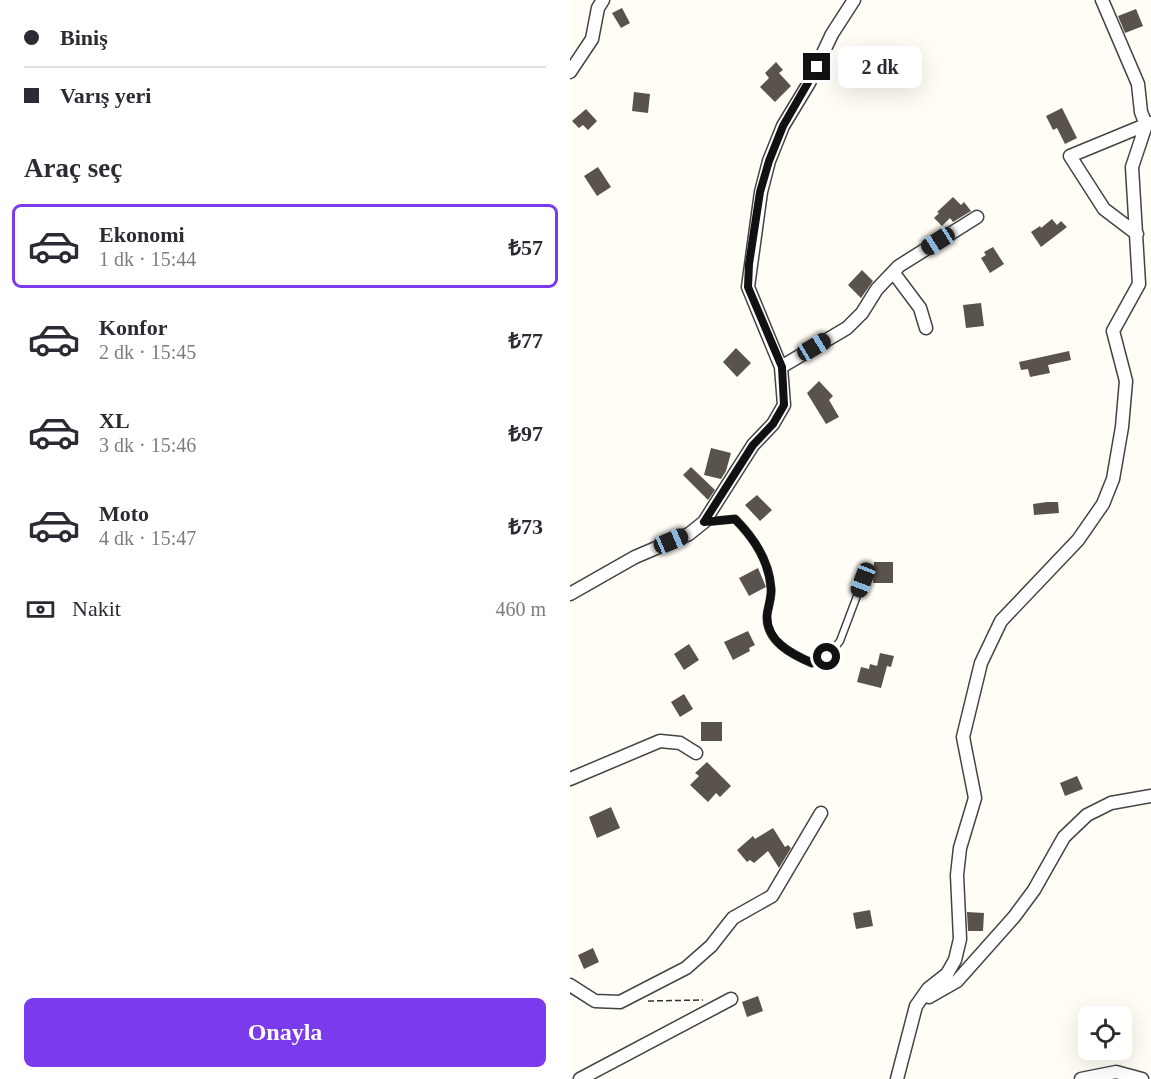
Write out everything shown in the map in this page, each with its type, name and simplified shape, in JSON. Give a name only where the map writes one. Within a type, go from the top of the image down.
[{"type":"street","points":[[570,72],[592,39],[598,8],[603,0]]},
{"type":"street","points":[[570,594],[635,557],[689,534],[704,522],[753,445],[773,424],[784,405],[782,367],[748,287],[760,192],[783,126],[809,83],[832,34],[854,0]]},
{"type":"street","points":[[1102,0],[1138,84],[1141,112],[1149,124]]},
{"type":"street","points":[[1137,234],[1104,209],[1070,156],[1149,124]]},
{"type":"street","points":[[897,1079],[916,1006],[928,989],[947,974],[955,960],[960,939],[957,875],[960,848],[975,798],[963,737],[981,663],[1001,621],[1078,540],[1103,504],[1113,479],[1122,427],[1126,381],[1113,332],[1139,284],[1132,167],[1149,124]]},
{"type":"street","points":[[782,367],[847,327],[862,313],[877,289],[899,266],[977,217]]},
{"type":"street","points":[[893,272],[920,308],[926,328]]},
{"type":"street","points":[[570,779],[660,741],[680,743],[696,753]]},
{"type":"street","points":[[916,1006],[957,981],[1007,926],[1035,890],[1064,837],[1086,815],[1111,803],[1151,796]]},
{"type":"street","points":[[570,985],[595,1001],[620,1002],[686,968],[711,946],[733,918],[772,896],[821,813]]},
{"type":"street","points":[[580,1079],[731,999]]},
{"type":"street","points":[[1081,1079],[1116,1072],[1142,1079]]},
{"type":"lane","points":[[704,522],[735,519],[753,537],[766,563],[771,589],[767,618],[773,638],[795,656],[812,663],[827,657],[840,641],[863,580]]},
{"type":"path","points":[[642,1001],[709,1000]]},
{"type":"building","points":[[622,8],[630,23],[621,28],[612,13]]},
{"type":"building","points":[[1136,9],[1143,26],[1125,33],[1118,16]]},
{"type":"building","points":[[776,62],[783,70],[779,73],[791,86],[775,102],[760,87],[769,78],[765,73]]},
{"type":"building","points":[[634,92],[650,94],[648,113],[632,111]]},
{"type":"building","points":[[1062,108],[1077,138],[1065,144],[1057,128],[1053,130],[1046,116]]},
{"type":"building","points":[[586,109],[597,121],[588,130],[583,125],[579,128],[572,121]]},
{"type":"building","points":[[598,167],[611,187],[597,196],[584,176]]},
{"type":"building","points":[[953,197],[961,205],[964,202],[971,211],[953,222],[950,218],[942,226],[934,218],[939,213],[937,212]]},
{"type":"building","points":[[1052,219],[1057,225],[1061,221],[1067,227],[1041,247],[1031,232],[1040,226],[1041,228]]},
{"type":"building","points":[[993,247],[1004,264],[990,273],[981,258],[986,255],[984,252]]},
{"type":"building","points":[[862,270],[873,281],[861,298],[848,285]]},
{"type":"building","points":[[981,303],[984,326],[966,328],[963,305]]},
{"type":"building","points":[[736,348],[751,363],[737,377],[723,362]]},
{"type":"building","points":[[1069,351],[1071,360],[1048,365],[1050,373],[1030,377],[1028,369],[1021,370],[1019,362]]},
{"type":"building","points":[[819,381],[833,396],[829,400],[839,417],[826,424],[807,393]]},
{"type":"building","points":[[711,448],[731,453],[721,479],[704,475]]},
{"type":"building","points":[[691,467],[715,490],[708,500],[683,475]]},
{"type":"building","points":[[757,495],[772,510],[760,521],[745,505]]},
{"type":"building","points":[[1058,502],[1059,513],[1034,515],[1033,504]]},
{"type":"building","points":[[874,562],[893,562],[893,583],[873,583]]},
{"type":"building","points":[[758,568],[766,587],[749,596],[739,578]]},
{"type":"building","points":[[748,631],[755,645],[749,648],[750,651],[733,660],[724,642]]},
{"type":"building","points":[[689,644],[699,660],[684,670],[674,654]]},
{"type":"building","points":[[880,653],[894,656],[891,667],[887,666],[881,688],[857,682],[861,667],[869,669],[870,664],[877,666]]},
{"type":"building","points":[[684,694],[693,709],[680,717],[671,702]]},
{"type":"building","points":[[701,722],[722,722],[722,741],[701,741]]},
{"type":"building","points":[[707,762],[731,786],[720,797],[716,793],[708,802],[690,785],[699,776],[695,773]]},
{"type":"building","points":[[1077,776],[1083,789],[1065,796],[1060,783]]},
{"type":"building","points":[[611,807],[620,828],[597,838],[589,817]]},
{"type":"building","points":[[773,828],[785,847],[788,845],[791,848],[779,868],[768,851],[754,863],[750,860],[747,862],[737,850],[753,836],[755,839]]},
{"type":"building","points":[[870,910],[873,926],[856,929],[853,913]]},
{"type":"building","points":[[967,912],[984,913],[983,931],[968,931]]},
{"type":"building","points":[[593,948],[599,962],[584,969],[578,955]]},
{"type":"building","points":[[758,996],[763,1011],[747,1017],[742,1002]]},
{"type":"route","points":[[817,67],[783,126],[769,161],[760,192],[757,225],[749,264],[748,287],[782,367],[784,405],[773,424],[753,445],[704,522],[735,519],[753,537],[766,563],[771,589],[767,618],[773,638],[795,656],[812,663],[827,657]]}]
